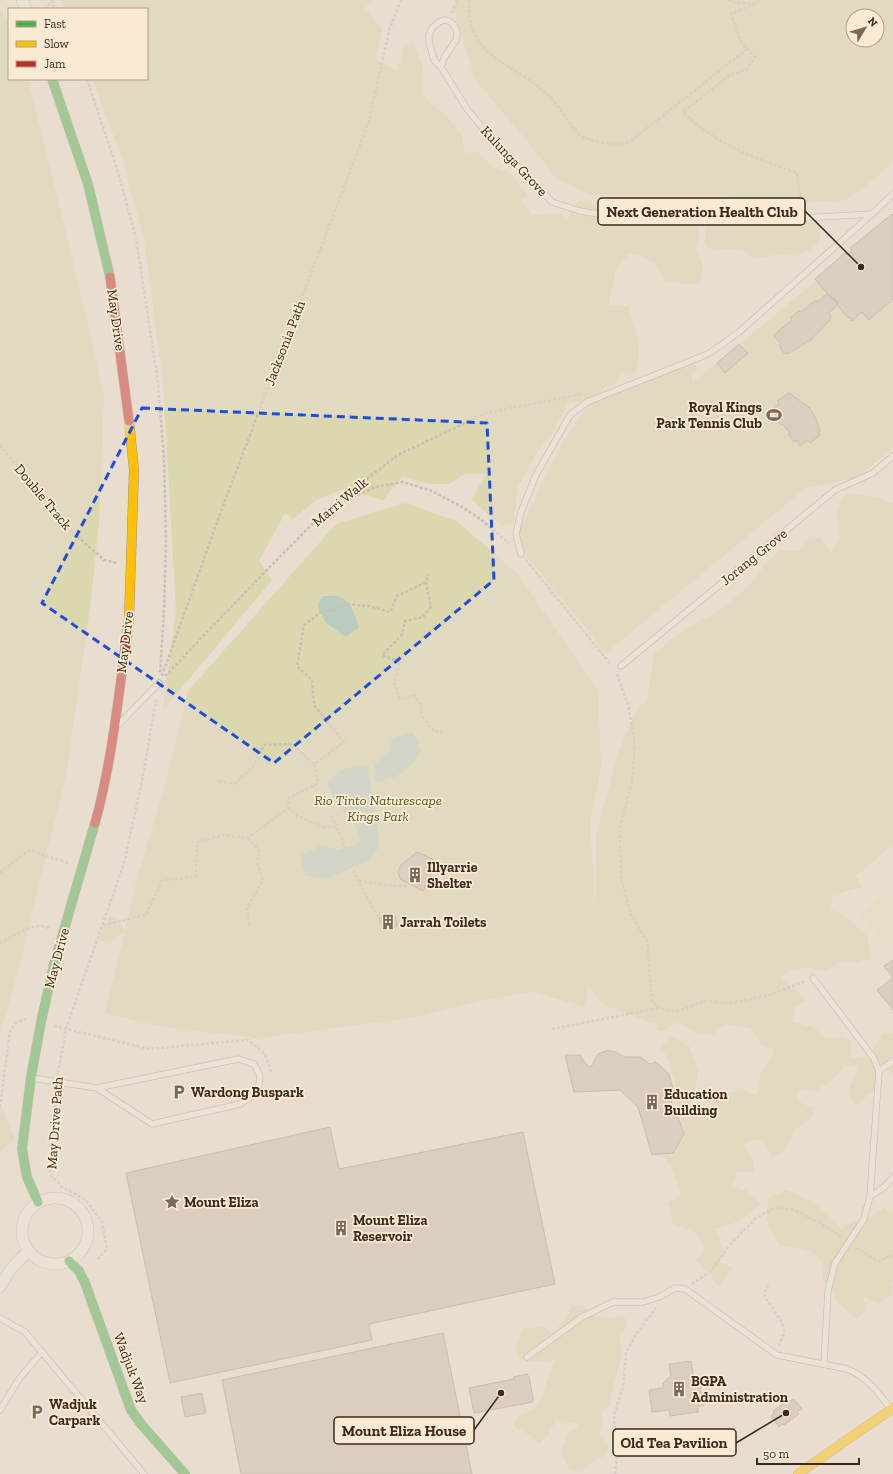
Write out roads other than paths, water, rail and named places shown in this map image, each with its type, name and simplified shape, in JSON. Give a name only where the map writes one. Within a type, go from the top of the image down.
[{"type":"street","name":"May Drive","points":[[38,1202],[27,1177],[22,1149],[31,1077],[54,964],[99,808],[114,729],[129,619],[134,470],[112,285],[88,184],[52,80]]},
{"type":"street","points":[[50,1198],[62,1198],[72,1202],[81,1210],[87,1221],[88,1233],[85,1245],[79,1254],[69,1261],[58,1264],[47,1263],[36,1258],[28,1251],[23,1241],[22,1230],[24,1218],[30,1209],[38,1202],[50,1198]]},
{"type":"street","points":[[0,1287],[10,1270],[28,1251]]},
{"type":"street","name":"Wadjuk Way","points":[[69,1261],[79,1271],[85,1283],[131,1410],[141,1424],[185,1474]]},
{"type":"street","points":[[798,1474],[892,1409]]},
{"type":"lane","name":"Kulunga Grove","points":[[441,67],[444,58],[456,40],[456,29],[454,24],[444,20],[432,28],[429,35],[429,42],[434,60],[441,67],[467,109],[510,159],[552,202],[580,211],[611,216],[804,218],[872,214]]},
{"type":"lane","points":[[521,554],[516,534],[521,512],[536,475],[570,414],[587,402],[708,354],[738,333],[893,194]]},
{"type":"lane","name":"Jorang Grove","points":[[621,666],[835,490],[873,473],[893,456]]},
{"type":"lane","points":[[114,729],[159,683]]},
{"type":"lane","points":[[813,978],[873,1057],[879,1071],[870,1196],[864,1219],[835,1263],[828,1291],[824,1363]]},
{"type":"lane","points":[[31,1077],[98,1088],[238,1059],[254,1064],[260,1076],[258,1093],[240,1104],[152,1124],[98,1088]]},
{"type":"lane","points":[[879,1071],[893,1061]]},
{"type":"lane","points":[[870,1196],[879,1192],[893,1177]]},
{"type":"lane","points":[[527,1358],[582,1317],[613,1302],[643,1302],[659,1297],[675,1288],[685,1289],[777,1355],[847,1368],[863,1377],[874,1387],[892,1409]]},
{"type":"lane","points":[[0,1318],[25,1332],[144,1474]]},
{"type":"lane","points":[[0,1410],[19,1379],[42,1352]]},
{"type":"place","name":"Next Generation Health Club","points":[[861,267]]},
{"type":"place","name":"Royal Kings Park Tennis Club","points":[[774,415]]},
{"type":"place","name":"Illyarrie Shelter","points":[[415,875]]},
{"type":"place","name":"Jarrah Toilets","points":[[388,922]]},
{"type":"place","name":"Wardong Buspark","points":[[179,1092]]},
{"type":"place","name":"Education Building","points":[[652,1102]]},
{"type":"place","name":"Mount Eliza","points":[[172,1202]]},
{"type":"place","name":"Mount Eliza Reservoir","points":[[341,1228]]},
{"type":"place","name":"BGPA Administration","points":[[679,1389]]},
{"type":"place","name":"Mount Eliza House","points":[[501,1393]]},
{"type":"place","name":"Wadjuk Carpark","points":[[37,1412]]},
{"type":"place","name":"Old Tea Pavilion","points":[[786,1413]]},
{"type":"park label","name":"Rio Tinto Naturescape Kings Park","points":[[378,808]]}]
